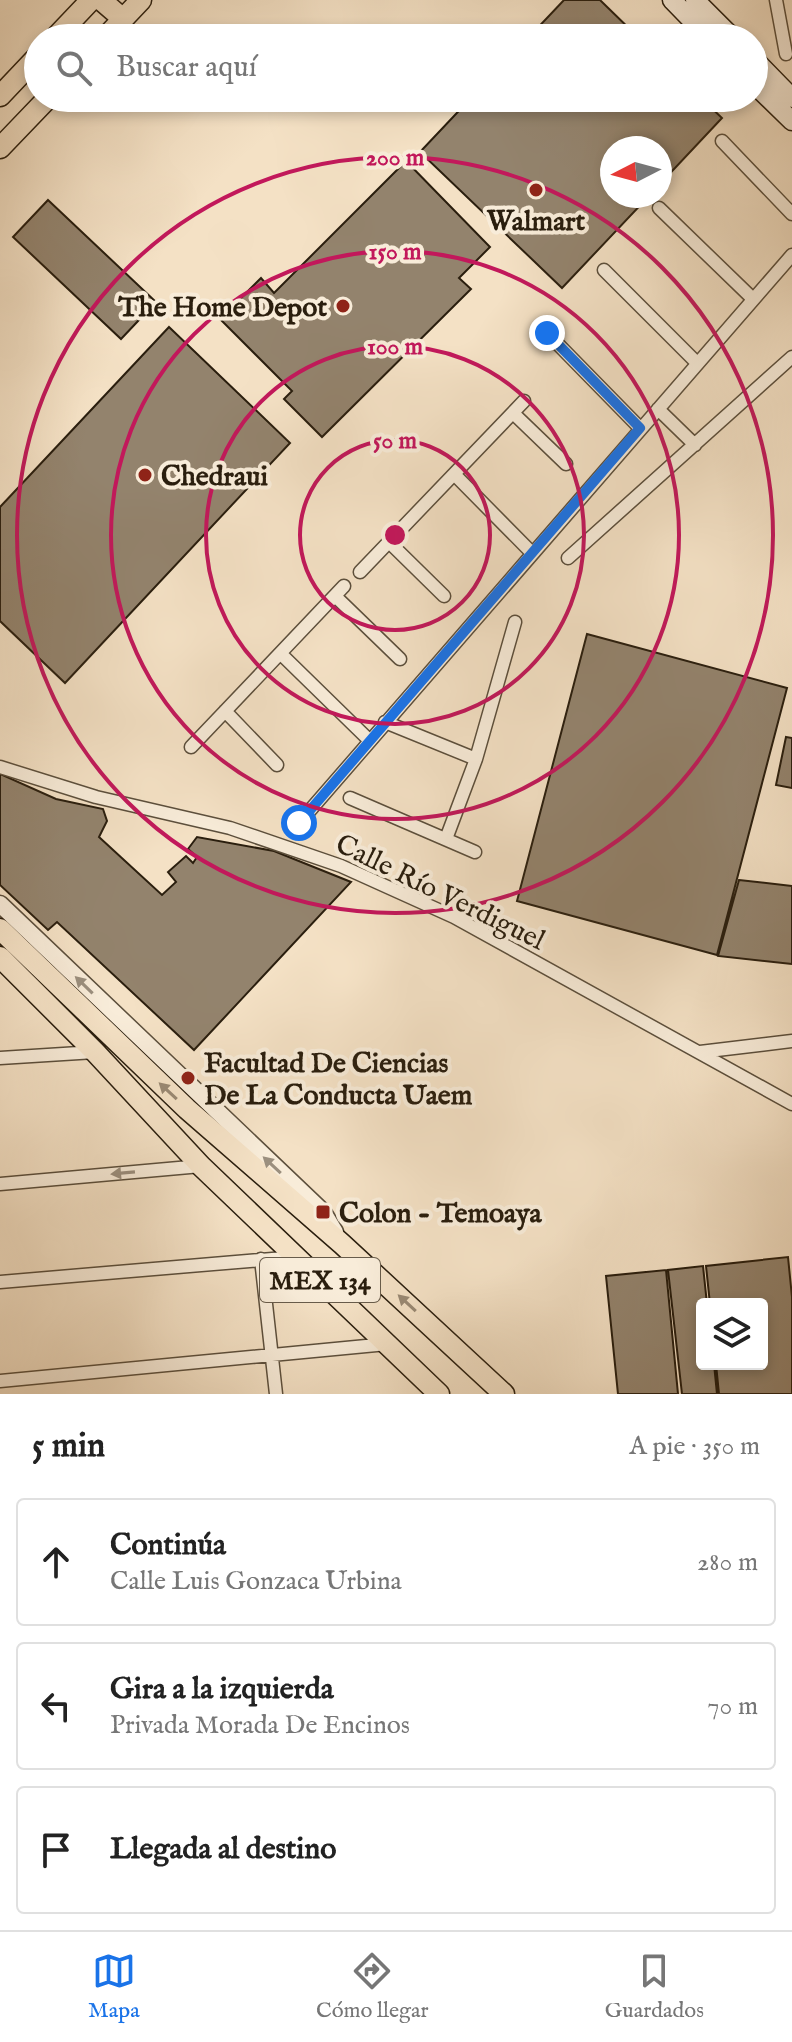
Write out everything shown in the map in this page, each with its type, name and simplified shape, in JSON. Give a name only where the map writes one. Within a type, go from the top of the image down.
[{"type":"main road","points":[[68,24],[91,0]]},
{"type":"main road","points":[[101,0],[123,19]]},
{"type":"main road","points":[[118,24],[141,0]]},
{"type":"main road","points":[[672,0],[695,24]]},
{"type":"main road","points":[[695,0],[719,24]]},
{"type":"main road","points":[[0,96],[24,71]]},
{"type":"main road","points":[[768,75],[792,98]]},
{"type":"main road","points":[[768,98],[792,121]]},
{"type":"main road","points":[[0,148],[35,112]]},
{"type":"main road","name":"MEX 134","points":[[0,929],[154,1077],[342,1244],[504,1394]]},
{"type":"main road","name":"MEX 134","points":[[0,957],[95,1052],[201,1166],[439,1394]]},
{"type":"main road","points":[[0,977],[37,1012],[76,1033]]},
{"type":"street","points":[[768,60],[789,54],[776,0]]},
{"type":"street","points":[[722,141],[792,214]]},
{"type":"street","points":[[659,208],[753,299]]},
{"type":"street","points":[[299,823],[792,255]]},
{"type":"street","points":[[604,270],[697,363]]},
{"type":"street","points":[[547,333],[640,428]]},
{"type":"street","points":[[568,558],[792,357]]},
{"type":"street","points":[[360,572],[524,401]]},
{"type":"street","points":[[658,409],[695,445]]},
{"type":"street","points":[[513,413],[566,464]]},
{"type":"street","points":[[454,474],[532,553]]},
{"type":"street","points":[[389,542],[444,596]]},
{"type":"street","points":[[191,747],[344,586]]},
{"type":"street","points":[[335,596],[400,659]]},
{"type":"street","points":[[446,839],[476,759],[515,622]]},
{"type":"street","points":[[281,654],[369,740]]},
{"type":"street","points":[[225,711],[277,765]]},
{"type":"street","points":[[385,722],[476,759]]},
{"type":"street","name":"Calle Río Verdiguel","points":[[0,767],[96,797],[230,828],[341,866],[454,917],[792,1104]]},
{"type":"street","points":[[350,798],[475,852]]},
{"type":"street","points":[[0,904],[323,1212],[342,1244]]},
{"type":"street","points":[[699,1052],[792,1041]]},
{"type":"street","points":[[0,1058],[95,1052]]},
{"type":"street","points":[[0,1184],[201,1166]]},
{"type":"street","points":[[0,1282],[296,1257]]},
{"type":"street","points":[[261,1259],[276,1394]]},
{"type":"street","points":[[0,1381],[388,1344]]},
{"type":"building","points":[[564,0],[600,0],[625,24],[541,24]]},
{"type":"building","name":"Walmart","points":[[458,112],[716,112],[722,118],[672,171],[672,136],[600,136],[600,208],[638,208],[562,288],[420,152]]},
{"type":"building","name":"The Home Depot","points":[[406,161],[490,247],[459,278],[471,289],[322,437],[284,399],[292,391],[220,319],[261,278],[274,293]]},
{"type":"building","points":[[48,200],[156,302],[121,339],[13,237]]},
{"type":"building","name":"Chedraui","points":[[169,327],[290,443],[65,683],[0,621],[0,507]]},
{"type":"building","points":[[587,634],[787,688],[717,955],[517,901]]},
{"type":"building","points":[[786,737],[792,738],[792,788],[776,785]]},
{"type":"building","points":[[0,774],[56,799],[103,809],[107,821],[99,837],[162,895],[176,882],[168,872],[186,856],[193,863],[197,857],[188,849],[197,837],[274,851],[351,882],[194,1050],[57,922],[48,930],[0,885]]},
{"type":"building","points":[[739,880],[792,886],[792,964],[718,956]]},
{"type":"building","points":[[788,1257],[792,1297],[792,1394],[719,1394],[717,1370],[768,1370],[768,1298],[709,1298],[706,1266]]},
{"type":"building","points":[[703,1266],[706,1298],[696,1298],[696,1370],[715,1370],[717,1394],[682,1394],[668,1270]]},
{"type":"building","points":[[666,1270],[678,1394],[618,1394],[606,1276]]},
{"type":"place","name":"Walmart","points":[[536,190]]},
{"type":"place","name":"The Home Depot","points":[[343,306]]},
{"type":"place","name":"Chedraui","points":[[145,475]]},
{"type":"place","name":"Facultad De Ciencias De La Conducta Uaem","points":[[188,1078]]},
{"type":"place","name":"Colon - Temoaya","points":[[323,1212]]},
{"type":"route","points":[[299,823],[640,428],[547,333]]}]
